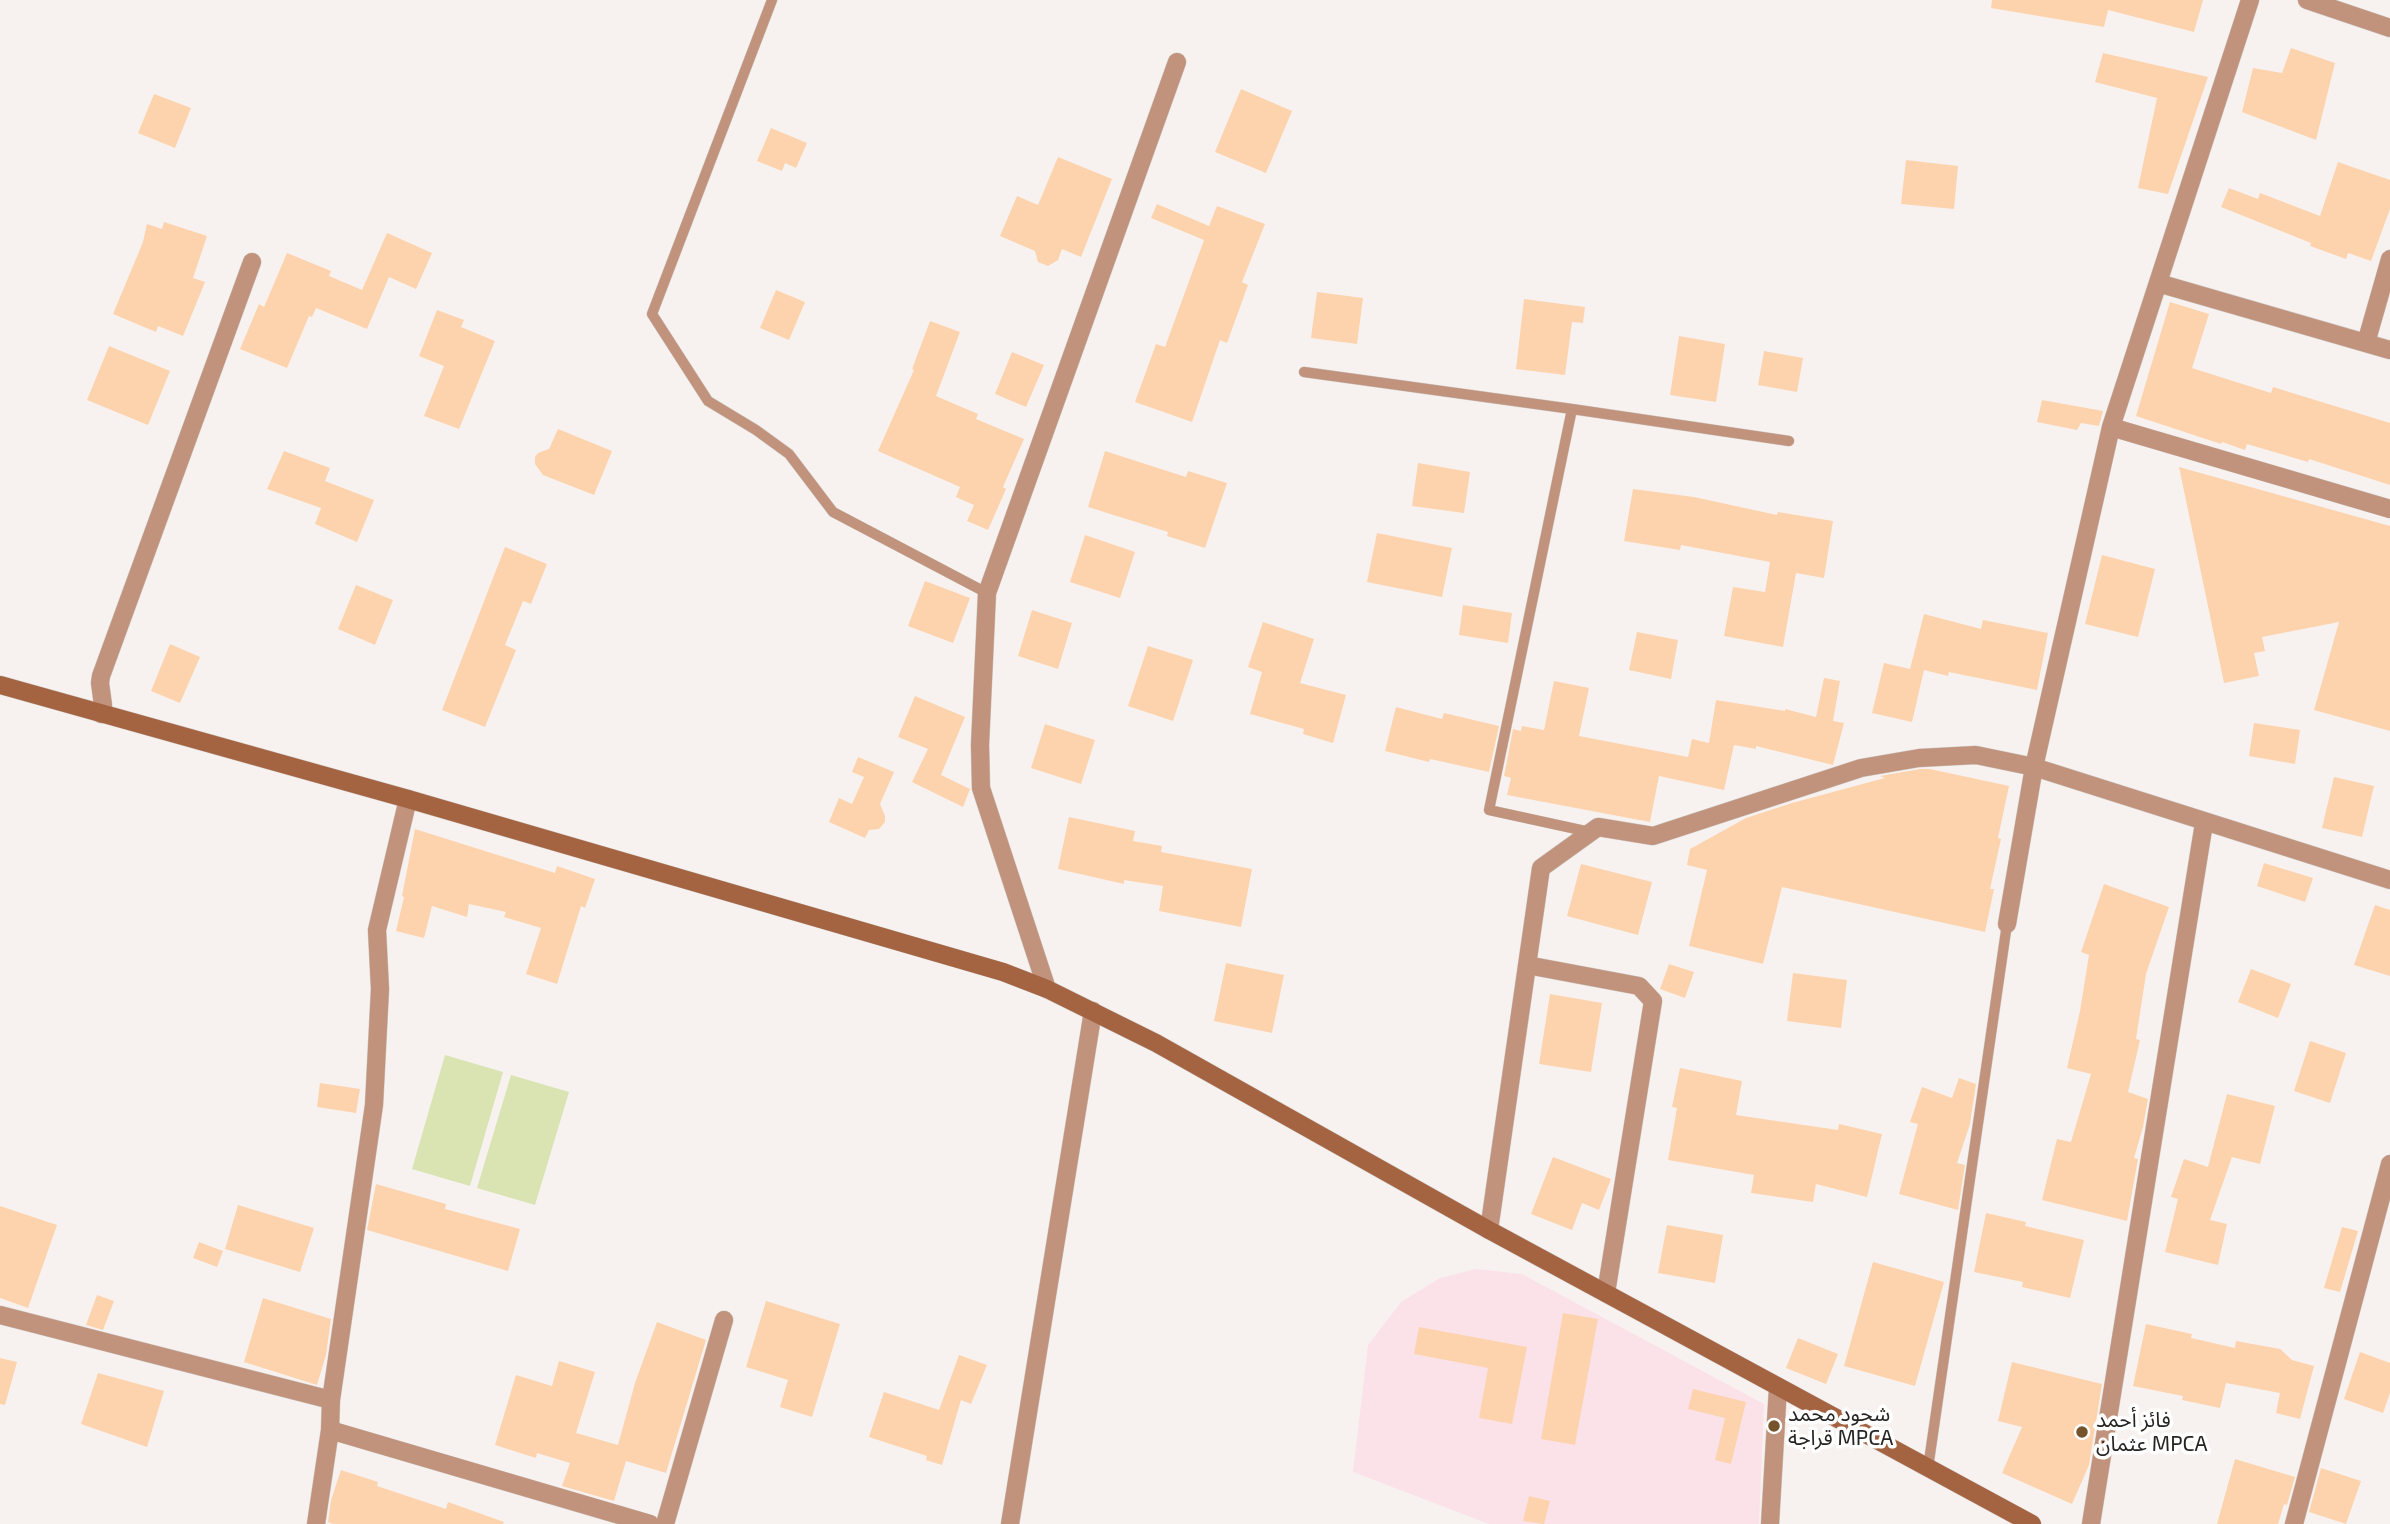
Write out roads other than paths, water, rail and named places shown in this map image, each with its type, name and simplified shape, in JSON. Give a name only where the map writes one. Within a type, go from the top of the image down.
[{"type":"street","points":[[2007,924],[2034,767],[2111,427],[2250,0]]},
{"type":"street","points":[[2307,0],[2390,29]]},
{"type":"street","points":[[1047,989],[981,788],[980,745],[987,593],[1177,62]]},
{"type":"street","points":[[2366,343],[2390,259]]},
{"type":"street","points":[[101,714],[101,676],[252,262]]},
{"type":"street","points":[[2158,283],[2390,350]]},
{"type":"street","points":[[2111,427],[2390,509]]},
{"type":"street","points":[[0,685],[408,799],[1003,972],[1047,989],[1156,1044],[1489,1230],[2032,1524]]},
{"type":"street","points":[[1489,1230],[1541,868],[1598,827],[1653,836],[1861,768],[1919,758],[1976,755],[2034,767],[2390,880]]},
{"type":"street","points":[[316,1524],[330,1430],[331,1400],[374,1105],[380,989],[377,930],[408,799]]},
{"type":"street","points":[[2091,1524],[2204,823]]},
{"type":"street","points":[[1527,965],[1639,986],[1653,1001],[1606,1293]]},
{"type":"street","points":[[1010,1524],[1093,1011]]},
{"type":"street","points":[[2294,1524],[2390,1164]]},
{"type":"street","points":[[0,1315],[331,1400]]},
{"type":"street","points":[[665,1524],[724,1320]]},
{"type":"street","points":[[1770,1524],[1779,1387]]},
{"type":"street","points":[[330,1430],[650,1524]]},
{"type":"lane","points":[[772,0],[652,314],[708,401],[789,454],[833,512],[987,593]]},
{"type":"lane","points":[[1304,372],[1789,441]]},
{"type":"lane","points":[[1572,409],[1489,810],[1591,832]]},
{"type":"lane","points":[[1928,1468],[2007,924]]},
{"type":"place","name":"شحود محمد قراجة MPCA","points":[[1774,1426]]},
{"type":"place","name":"فائز أحمد عثمان MPCA","points":[[2082,1432]]}]
